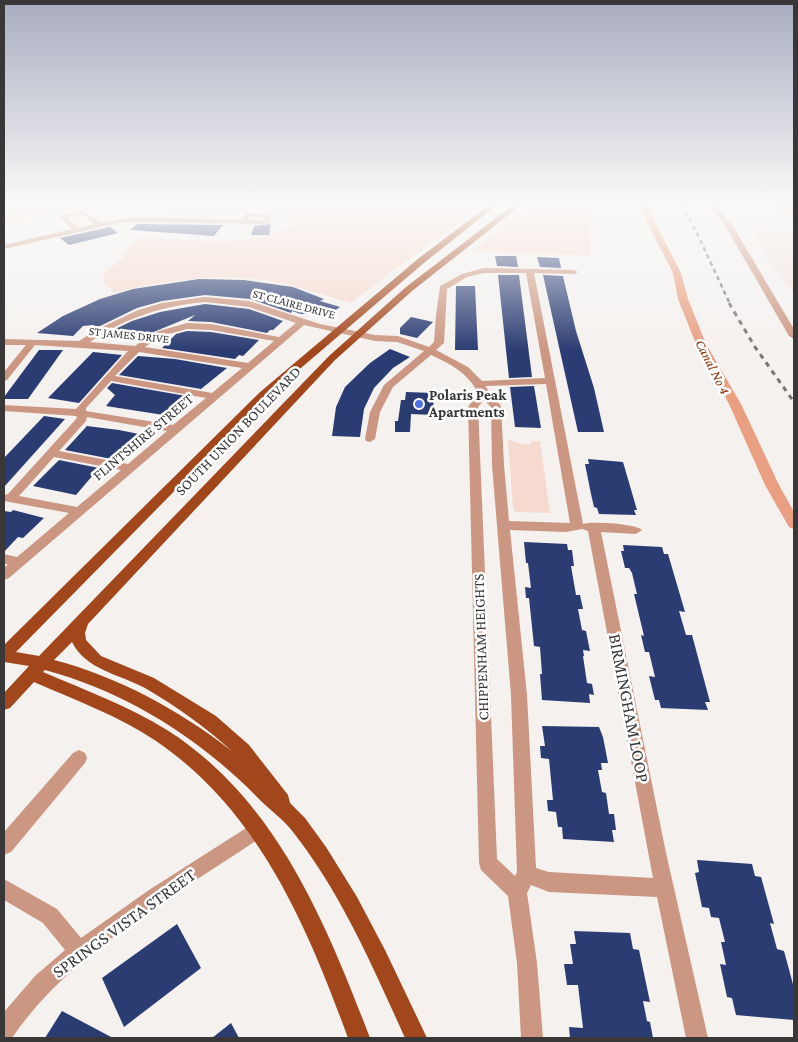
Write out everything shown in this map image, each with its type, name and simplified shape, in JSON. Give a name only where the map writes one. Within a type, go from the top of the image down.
[{"type":"main road","name":"SOUTH UNION BOULEVARD","points":[[4,655],[263,394],[430,254]]},
{"type":"main road","name":"SOUTH UNION BOULEVARD","points":[[4,703],[332,358],[409,289],[455,254]]},
{"type":"main road","points":[[81,622],[78,633],[79,642],[86,652],[96,660],[149,683],[210,720],[243,750],[267,779],[301,828],[365,930],[416,1038]]},
{"type":"main road","points":[[4,655],[37,668],[160,735],[184,751],[222,788],[257,830],[290,880],[311,918],[359,1038]]},
{"type":"main road","points":[[37,668],[100,683],[157,709],[193,732],[235,764],[301,828]]},
{"type":"street","points":[[745,254],[794,336]]},
{"type":"street","points":[[370,439],[374,412],[389,384],[439,343],[443,288],[458,277],[480,270],[574,272]]},
{"type":"street","name":"BIRMINGHAM LOOP","points":[[530,270],[550,381],[585,527],[696,1038]]},
{"type":"street","name":"ST CLAIRE DRIVE","points":[[83,343],[101,329],[125,317],[156,307],[184,302],[213,300],[248,304],[271,310],[302,322],[358,334]]},
{"type":"street","name":"FLINTSHIRE STREET","points":[[4,575],[302,322]]},
{"type":"street","points":[[7,498],[52,453],[82,419],[81,408],[131,352],[158,334],[187,326],[211,326],[281,340]]},
{"type":"street","name":"CHIPPENHAM HEIGHTS","points":[[358,334],[375,338],[379,342],[427,351],[450,360],[474,377],[496,406],[498,465],[519,695],[522,883],[532,1038]]},
{"type":"street","name":"ST JAMES DRIVE","points":[[4,342],[83,343],[138,348],[189,354],[250,366]]},
{"type":"street","points":[[5,375],[33,342]]},
{"type":"street","points":[[108,378],[214,397]]},
{"type":"street","points":[[482,389],[495,382],[550,381]]},
{"type":"street","name":"CHIPPENHAM HEIGHTS","points":[[482,389],[473,407],[488,863],[522,883]]},
{"type":"street","points":[[4,408],[82,413],[176,429]]},
{"type":"street","points":[[52,453],[131,468]]},
{"type":"street","points":[[7,498],[79,511]]},
{"type":"street","points":[[504,525],[636,530]]},
{"type":"street","points":[[4,559],[19,562]]},
{"type":"street","points":[[4,846],[79,758]]},
{"type":"street","name":"SPRINGS VISTA STREET","points":[[4,1031],[41,986],[58,968],[79,951],[151,900],[257,830]]},
{"type":"street","points":[[522,883],[549,882],[664,888]]},
{"type":"street","points":[[4,889],[50,916],[79,951]]},
{"type":"shaded area","points":[[125,254],[416,254],[351,303],[299,287],[239,278],[176,281],[114,293],[104,282],[105,272],[122,259]]},
{"type":"shaded area","points":[[535,254],[591,254],[591,256]]},
{"type":"shaded area","points":[[764,254],[794,254],[794,294]]},
{"type":"shaded area","points":[[508,440],[524,444],[540,441],[550,513],[516,512],[513,508]]},
{"type":"building","points":[[495,256],[516,256],[518,267],[497,266]]},
{"type":"building","points":[[537,257],[559,258],[561,268],[540,267]]},
{"type":"building","points":[[498,275],[519,275],[532,377],[509,378]]},
{"type":"building","points":[[543,275],[563,276],[576,331],[594,388],[604,432],[578,432]]},
{"type":"building","points":[[199,279],[244,280],[293,287],[324,299],[320,301],[340,307],[327,316],[310,311],[301,314],[292,311],[291,313],[250,299],[205,295],[162,301],[137,308],[98,327],[93,325],[83,326],[73,336],[37,333],[63,316],[100,299],[133,289]]},
{"type":"building","points":[[456,286],[475,286],[478,350],[455,350]]},
{"type":"building","points":[[205,304],[249,309],[283,321],[267,333],[211,322],[188,321],[195,315],[134,340],[111,331],[132,321],[160,312]]},
{"type":"building","points":[[411,317],[433,322],[417,338],[400,334],[400,328]]},
{"type":"building","points":[[187,331],[211,332],[259,340],[243,356],[239,355],[235,359],[162,348],[176,334]]},
{"type":"building","points":[[390,349],[410,357],[393,368],[374,388],[364,409],[360,437],[332,436],[336,407],[345,387],[370,363]]},
{"type":"building","points":[[39,350],[63,350],[28,399],[4,399],[4,397]]},
{"type":"building","points":[[93,352],[122,355],[79,403],[48,398]]},
{"type":"building","points":[[138,356],[175,359],[227,368],[201,389],[119,375]]},
{"type":"building","points":[[112,383],[186,396],[170,416],[106,406],[115,395],[107,388]]},
{"type":"building","points":[[534,386],[541,428],[515,427],[510,387]]},
{"type":"building","name":"Polaris Peak Apartments","points":[[406,392],[434,393],[433,415],[411,414],[410,432],[395,432],[395,421],[398,421],[401,400],[405,400]]},
{"type":"building","points":[[44,416],[65,419],[4,487],[4,458]]},
{"type":"building","points":[[87,426],[144,435],[117,460],[65,450]]},
{"type":"building","points":[[588,459],[623,462],[637,510],[634,510],[636,515],[599,514],[597,508],[594,507],[585,464],[589,464]]},
{"type":"building","points":[[59,460],[99,468],[76,495],[33,486]]},
{"type":"building","points":[[13,510],[44,518],[23,538],[18,537],[4,552],[4,511],[11,512]]},
{"type":"building","points":[[524,542],[567,544],[568,550],[572,550],[574,566],[571,566],[576,595],[580,595],[583,609],[578,609],[582,630],[586,631],[590,651],[583,650],[587,683],[592,684],[594,695],[589,694],[590,703],[542,700],[540,647],[534,646],[529,598],[526,598],[525,587],[531,588]]},
{"type":"building","points":[[623,545],[662,547],[664,554],[668,554],[685,612],[679,611],[686,635],[692,635],[710,702],[705,702],[708,710],[661,708],[659,700],[655,700],[649,676],[655,677],[649,652],[645,652],[641,635],[644,636],[634,594],[637,594],[632,573],[629,568],[625,568],[621,551],[624,551]]},
{"type":"building","points":[[542,726],[599,727],[608,763],[601,763],[602,770],[598,770],[602,792],[606,793],[609,814],[614,814],[616,830],[612,830],[614,842],[563,839],[562,827],[558,827],[556,812],[548,811],[547,800],[553,800],[549,759],[541,758],[540,746],[545,746]]},
{"type":"building","points":[[697,860],[752,864],[755,876],[761,877],[774,924],[770,923],[777,949],[784,951],[794,988],[794,1020],[736,1015],[732,998],[727,997],[720,964],[726,965],[721,942],[725,942],[719,918],[711,917],[709,908],[702,907],[695,873],[699,872]]},
{"type":"building","points":[[177,924],[201,968],[124,1027],[102,978]]},
{"type":"building","points":[[574,931],[630,933],[633,949],[639,950],[650,1002],[643,1001],[653,1038],[570,1038],[569,1027],[583,1028],[578,985],[567,985],[564,964],[573,964],[570,944],[576,944]]},
{"type":"building","points":[[62,1011],[113,1038],[45,1038]]},
{"type":"building","points":[[231,1023],[239,1038],[212,1038]]},
{"type":"waterway","name":"Canal No 4","points":[[667,254],[677,273],[683,299],[701,344],[735,404],[772,485],[794,524]]},
{"type":"railway","points":[[707,254],[730,304]]},
{"type":"railway","points":[[729,303],[755,347],[794,402]]},
{"type":"place","name":"Polaris Peak Apartments","points":[[419,404]]}]
